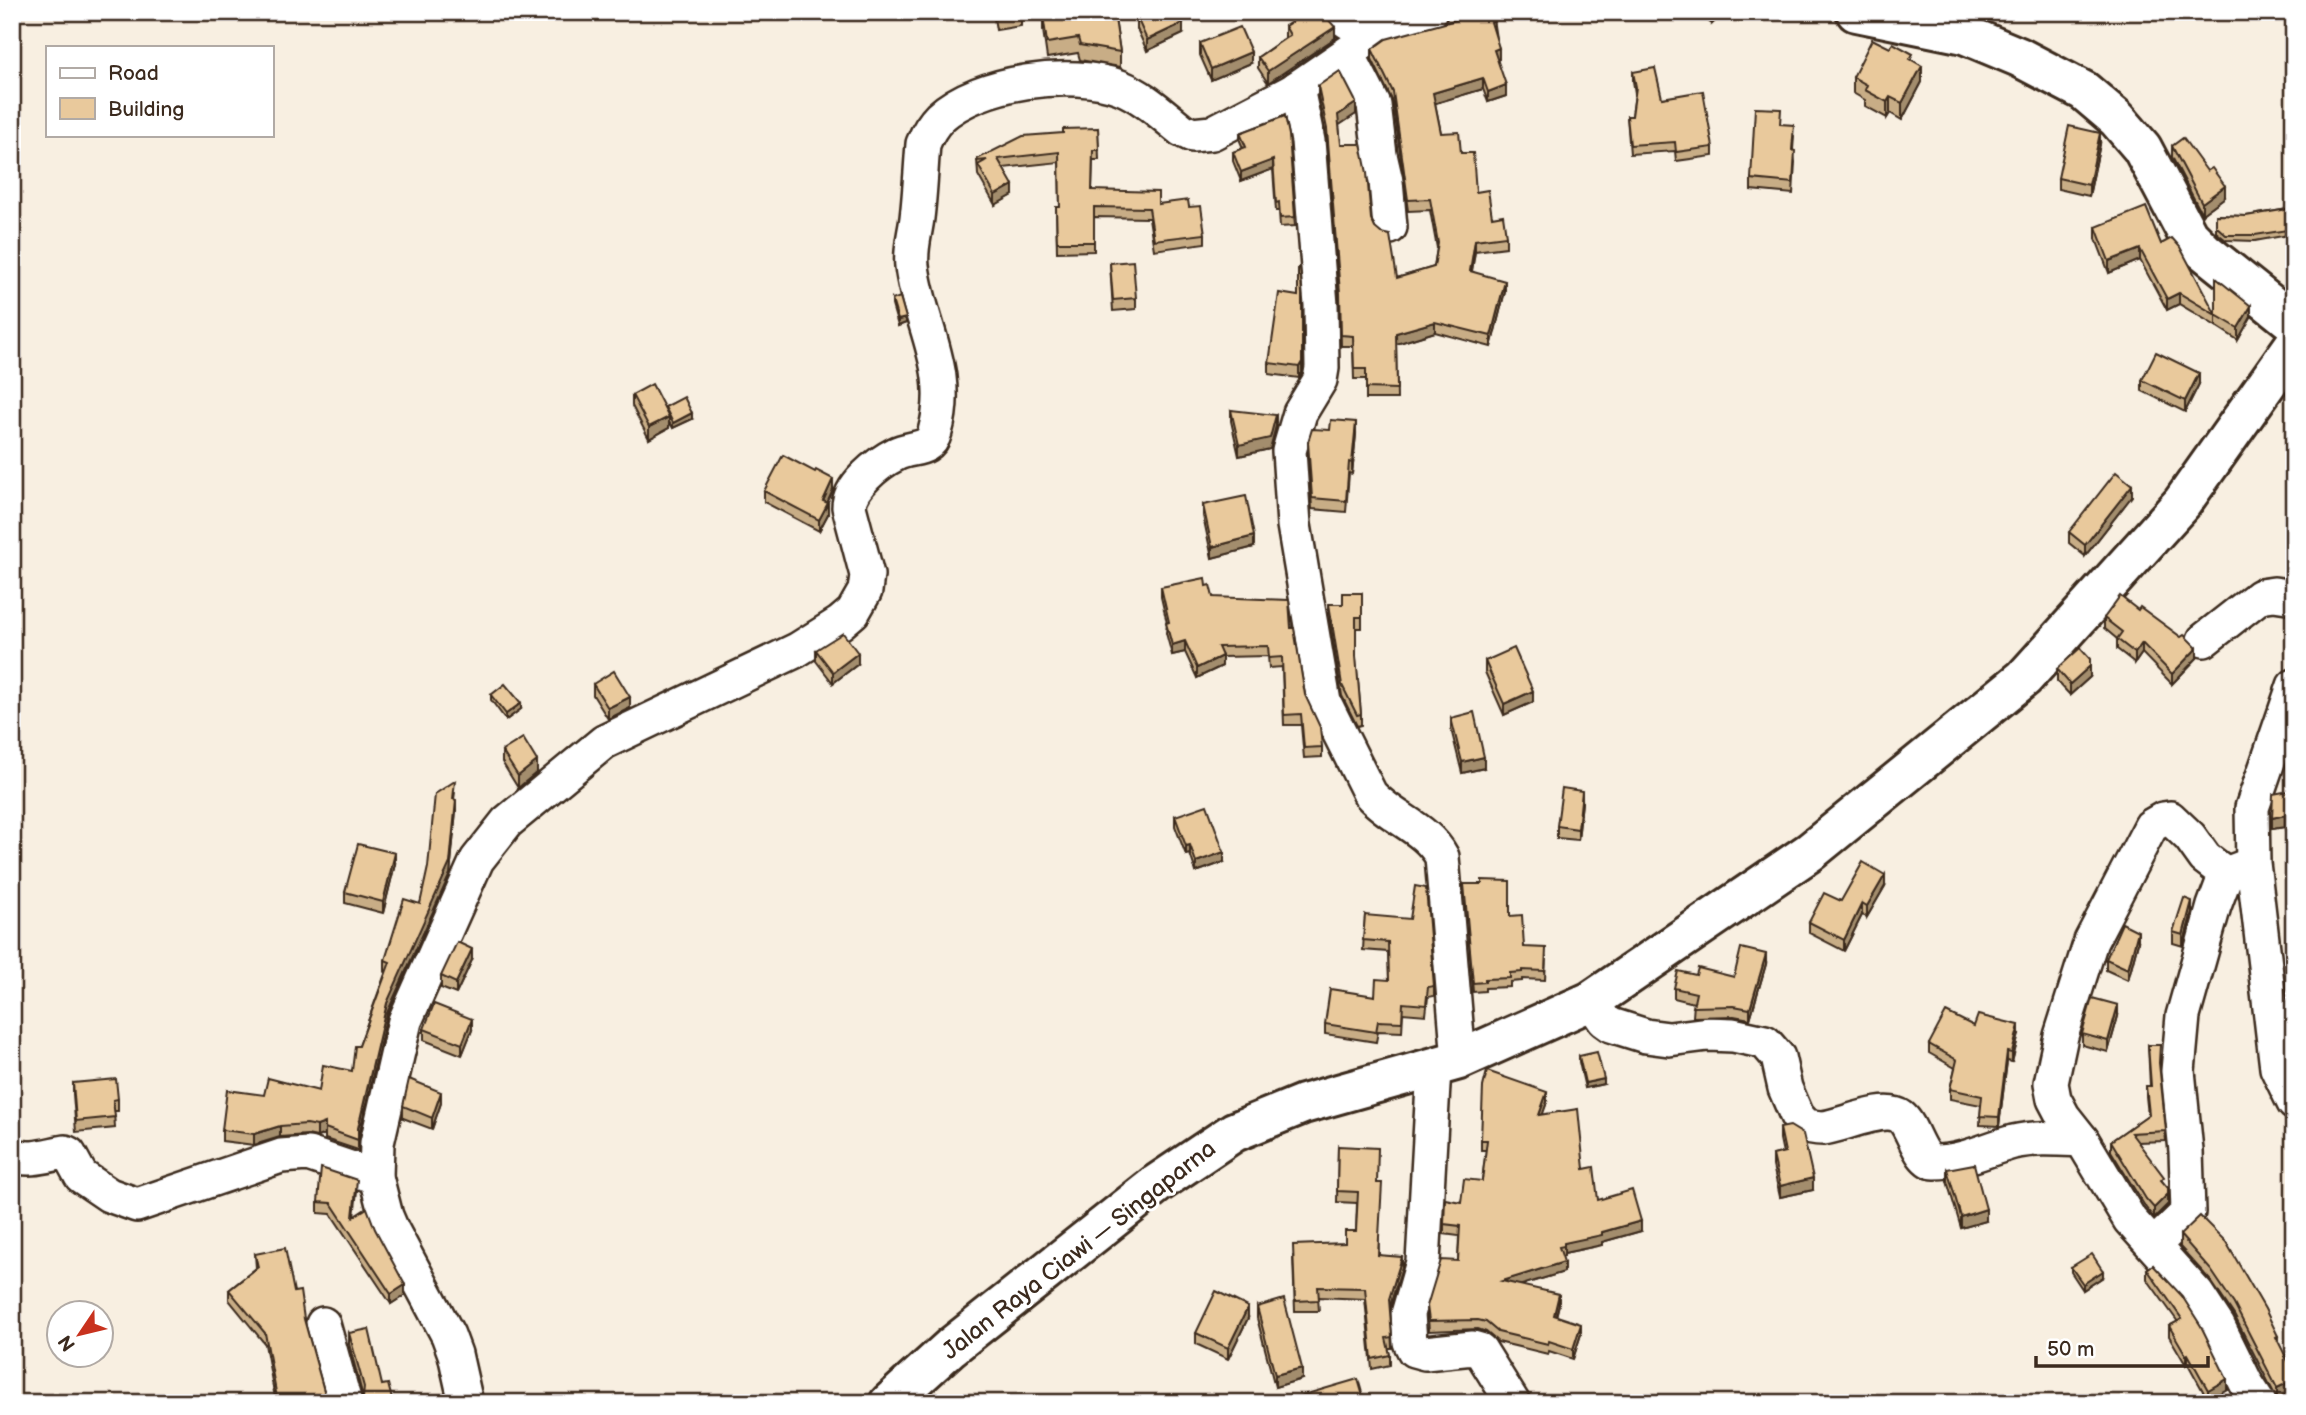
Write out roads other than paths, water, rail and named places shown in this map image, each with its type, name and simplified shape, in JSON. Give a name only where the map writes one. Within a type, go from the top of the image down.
[{"type":"main road","points":[[1340,12],[1362,26],[1381,30],[1410,21],[1427,12]]},
{"type":"main road","points":[[1856,12],[1964,34],[2020,57],[2084,91],[2117,119],[2142,148],[2188,235],[2294,323]]},
{"type":"main road","name":"Jalan Raya Ciawi — Singaparna","points":[[889,1403],[951,1347],[1158,1183],[1234,1132],[1303,1104],[1447,1064],[1591,1001],[1811,852],[2024,678],[2182,503],[2294,345]]},
{"type":"street","points":[[466,1403],[448,1335],[392,1230],[376,1177],[377,1143],[405,1021],[468,880],[489,843],[508,822],[604,742],[797,650],[840,623],[860,601],[865,592],[867,575],[849,498],[856,485],[896,454],[924,447],[931,442],[940,411],[941,386],[912,269],[911,253],[923,144],[928,133],[939,118],[984,92],[1059,78],[1110,84],[1137,96],[1192,135],[1212,133],[1297,88],[1381,30]]},
{"type":"street","points":[[1348,54],[1374,105],[1390,227]]},
{"type":"street","points":[[1297,88],[1308,141],[1322,331],[1320,380],[1300,414],[1289,451],[1294,525],[1325,707],[1370,794],[1380,805],[1429,839],[1442,858],[1447,1064],[1423,1262],[1408,1314],[1410,1342],[1414,1350],[1425,1353],[1473,1348],[1480,1350],[1513,1403]]},
{"type":"street","points":[[2204,640],[2242,607],[2260,596],[2274,594],[2294,597]]},
{"type":"street","points":[[2154,1245],[2188,1212],[2179,1071],[2183,1016],[2214,906],[2239,869],[2252,808],[2294,686]]},
{"type":"street","points":[[2239,869],[2205,858],[2190,837],[2170,818],[2151,826],[2091,941],[2061,1036],[2051,1083],[2054,1099],[2063,1116],[2082,1140],[2130,1220],[2197,1294],[2218,1326],[2259,1403]]},
{"type":"street","points":[[2239,869],[2277,1068],[2294,1103]]},
{"type":"street","points":[[1591,1001],[1604,1020],[1611,1025],[1646,1036],[1669,1039],[1708,1034],[1733,1035],[1765,1042],[1778,1057],[1785,1088],[1797,1116],[1807,1126],[1822,1128],[1873,1115],[1895,1114],[1908,1126],[1924,1156],[1935,1162],[1982,1154],[2011,1143],[2036,1138],[2082,1140]]},
{"type":"street","points":[[12,1155],[33,1158],[65,1152],[69,1154],[81,1176],[108,1195],[137,1205],[281,1156],[308,1154],[376,1177]]},
{"type":"street","points":[[323,1324],[345,1403]]}]
